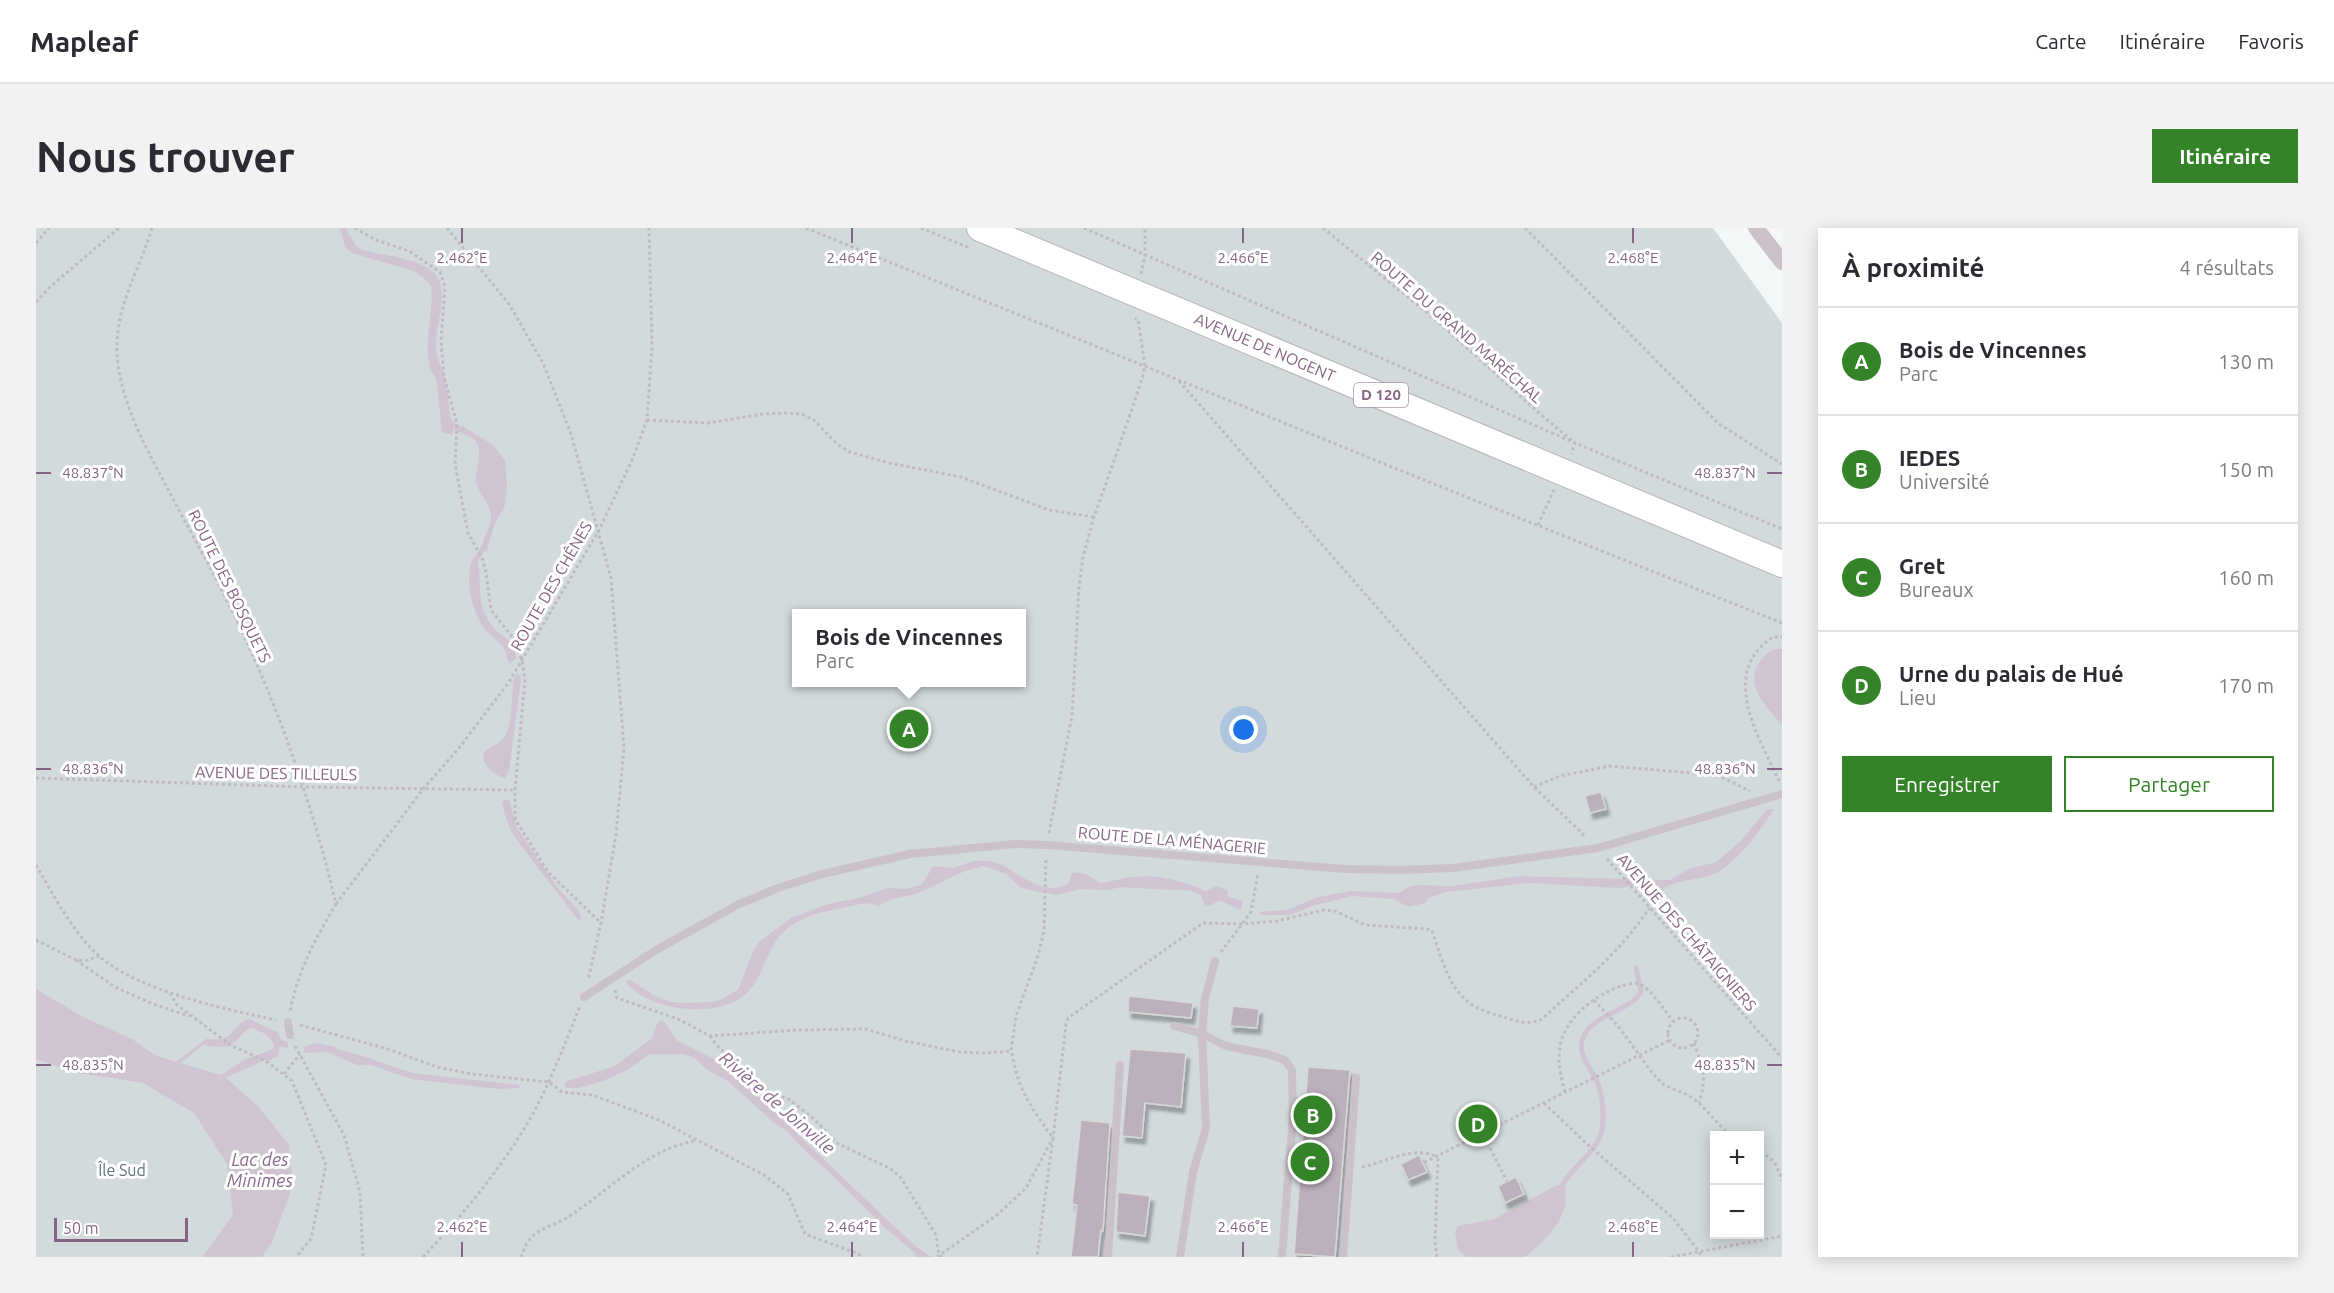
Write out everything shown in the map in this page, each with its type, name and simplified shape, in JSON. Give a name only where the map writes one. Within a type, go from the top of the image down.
[{"type":"main road","name":"AVENUE DE NOGENT","points":[[980,228],[1782,564]]},
{"type":"street","points":[[1756,228],[1782,262]]},
{"type":"lane","name":"ROUTE DE LA MÉNAGERIE","points":[[584,996],[691,929],[737,905],[789,884],[866,862],[910,854],[1015,844],[1346,869],[1453,868],[1598,848],[1782,794]]},
{"type":"lane","points":[[1180,1257],[1193,1172],[1206,1128],[1202,1034],[1205,999],[1215,961]]},
{"type":"lane","points":[[288,1022],[290,1035]]},
{"type":"lane","points":[[1174,1026],[1202,1034],[1226,1046],[1285,1059],[1293,1070],[1293,1116],[1282,1257]]},
{"type":"lane","points":[[1108,1257],[1120,1065]]},
{"type":"lane","points":[[1343,1257],[1356,1078]]},
{"type":"path","points":[[36,243],[49,228]]},
{"type":"path","points":[[36,302],[50,287],[119,228]]},
{"type":"path","name":"ROUTE DES BOSQUETS","points":[[152,228],[129,285],[120,315],[117,357],[124,388],[136,425],[151,457],[238,622],[305,787],[336,904]]},
{"type":"path","points":[[355,228],[376,240],[409,251],[440,272],[445,287],[441,341],[444,377],[457,424],[455,464],[468,533],[482,558],[491,610],[513,638],[522,660],[525,679],[514,790],[515,819],[548,872],[601,923]]},
{"type":"path","points":[[423,1257],[469,1207],[527,1124],[549,1082],[584,996],[601,923],[615,835],[624,748],[611,578],[571,434],[543,363],[509,304],[447,228]]},
{"type":"path","name":"ROUTE DES CHÊNES","points":[[336,904],[424,788],[459,748],[509,682],[599,530],[633,458],[646,420],[652,347],[649,228]]},
{"type":"path","points":[[806,228],[1641,568],[1782,622]]},
{"type":"path","points":[[1084,228],[1575,443],[1782,529]]},
{"type":"path","name":"ROUTE DU GRAND MARÉCHAL","points":[[1323,228],[1436,320],[1575,443]]},
{"type":"path","points":[[1525,228],[1719,424],[1782,464]]},
{"type":"path","points":[[710,1036],[796,1030],[865,1029],[906,1041],[959,1052],[1011,1051],[1016,1016],[1038,956],[1044,932],[1047,845],[1072,716],[1079,587],[1083,557],[1094,517],[1145,365],[1138,320],[1132,316]]},
{"type":"path","name":"AVENUE DES CHÂTAIGNIERS","points":[[1176,379],[1534,787],[1598,848],[1620,876],[1782,1058]]},
{"type":"path","points":[[646,420],[708,423],[763,414],[802,414],[814,420],[838,446],[850,452],[889,463],[961,477],[1049,510],[1094,517]]},
{"type":"path","points":[[1782,637],[1773,637],[1757,651],[1744,684],[1749,712],[1782,788]]},
{"type":"path","points":[[1534,787],[1560,776],[1610,766],[1717,775],[1767,799]]},
{"type":"path","name":"AVENUE DES TILLEULS","points":[[36,778],[305,787],[514,790]]},
{"type":"path","points":[[1215,961],[1251,912],[1259,862]]},
{"type":"path","points":[[36,865],[80,934],[99,956],[121,971],[169,992],[388,1048],[437,1067],[509,1079],[549,1082],[562,1092],[592,1095],[659,1120],[764,1175],[788,1194],[805,1234],[859,1254],[860,1257]]},
{"type":"path","points":[[288,1022],[300,973],[317,936],[336,904]]},
{"type":"path","points":[[1037,1257],[1068,1018],[1203,923],[1242,924],[1277,921],[1324,910],[1335,911],[1365,925],[1428,929],[1432,931],[1451,982],[1471,1004],[1523,1023],[1535,1023],[1615,952],[1635,930],[1649,908]]},
{"type":"path","points":[[36,940],[76,960],[115,987],[153,1004],[193,1017]]},
{"type":"path","points":[[76,960],[85,961],[99,956]]},
{"type":"path","points":[[612,980],[617,998],[678,1019],[710,1036],[757,1087],[790,1100],[814,1119],[837,1143],[891,1169],[901,1178],[936,1235],[939,1256],[997,1215],[1026,1188],[1053,1138]]},
{"type":"path","points":[[1565,1092],[1560,1075],[1560,1045],[1571,1023],[1594,1001],[1618,987],[1638,983],[1645,987],[1673,1022]]},
{"type":"path","points":[[169,992],[177,1005],[232,1046],[266,1061],[292,1081],[326,1165],[310,1239],[296,1257]]},
{"type":"path","points":[[1594,1001],[1618,1026],[1653,1074],[1664,1085],[1688,1095],[1699,1103],[1725,1131]]},
{"type":"path","points":[[1682,1018],[1692,1020],[1698,1034],[1694,1043],[1681,1048],[1670,1040],[1668,1030],[1673,1022],[1682,1018]]},
{"type":"path","points":[[1419,1165],[1670,1040]]},
{"type":"path","points":[[1694,1043],[1705,1071],[1704,1087],[1699,1103]]},
{"type":"path","points":[[1012,1053],[1016,1076],[1026,1100],[1053,1138]]},
{"type":"path","points":[[284,1075],[300,1054],[345,1135],[360,1192],[363,1257]]},
{"type":"path","points":[[1544,1103],[1588,1145],[1673,1218],[1703,1257]]},
{"type":"path","points":[[521,1257],[527,1241],[536,1233],[566,1218],[649,1157],[677,1144],[696,1141]]},
{"type":"path","points":[[1490,1148],[1508,1181]]},
{"type":"path","points":[[1350,1169],[1412,1153],[1430,1152],[1438,1156]]},
{"type":"path","points":[[1764,1154],[1768,1155],[1777,1167],[1782,1181]]},
{"type":"path","points":[[1437,1257],[1435,1244],[1438,1156]]},
{"type":"path","points":[[1671,1257],[1782,1236]]},
{"type":"green space","name":"Île Sud","points":[[36,228],[1713,228],[1782,323],[1782,1257],[36,1257]]},
{"type":"water","points":[[340,228],[346,228],[356,246],[363,250],[418,263],[433,272],[438,279],[442,296],[436,349],[446,383],[451,419],[455,423],[452,435],[442,432],[436,378],[430,369],[427,348],[431,286],[413,271],[352,253],[345,247]]},
{"type":"water","points":[[461,425],[493,445],[505,460],[507,486],[505,505],[495,524],[486,552],[483,543],[491,513],[478,489],[476,479],[479,450],[475,441],[461,432]]},
{"type":"water","points":[[475,555],[483,609],[492,626],[510,642],[515,651],[516,658],[510,664],[503,647],[483,627],[475,611],[469,581],[471,563]]},
{"type":"water","points":[[1782,649],[1782,725],[1758,694],[1754,677],[1756,668],[1769,652]]},
{"type":"water","points":[[518,673],[521,679],[509,771],[505,778],[490,769],[484,762],[483,754],[503,739],[508,730],[514,678]]},
{"type":"water","points":[[504,800],[509,800],[517,828],[558,888],[579,911],[581,918],[579,921],[516,839],[509,827],[502,803]]},
{"type":"water","points":[[1767,809],[1774,809],[1745,849],[1726,867],[1706,877],[1675,883],[1658,892],[1640,884],[1619,888],[1529,883],[1446,892],[1429,898],[1425,903],[1409,907],[1393,899],[1352,896],[1312,906],[1290,915],[1260,915],[1260,912],[1287,910],[1318,897],[1351,891],[1399,893],[1417,885],[1452,886],[1519,876],[1670,880],[1689,869],[1716,862],[1741,841]]},
{"type":"water","points":[[973,861],[997,863],[1031,882],[1048,888],[1068,884],[1071,874],[1079,872],[1100,883],[1143,876],[1162,877],[1206,891],[1216,886],[1227,890],[1228,897],[1243,901],[1241,910],[1221,901],[1206,906],[1201,895],[1177,886],[1141,884],[1106,890],[1082,889],[1055,895],[1021,888],[1006,874],[984,866],[965,871],[916,894],[892,899],[878,906],[868,903],[860,904],[804,918],[787,929],[774,943],[754,985],[748,992],[736,1001],[721,1006],[686,1009],[668,1006],[637,992],[626,982],[629,979],[667,1001],[716,1002],[738,990],[759,942],[791,918],[828,904],[859,898],[887,888],[905,889],[918,886],[923,883],[933,866],[954,868]]},
{"type":"water","name":"Lac des Minimes","points":[[36,989],[83,1017],[132,1039],[155,1055],[176,1062],[206,1039],[225,1038],[241,1023],[249,1019],[277,1032],[281,1039],[288,1043],[288,1048],[280,1046],[278,1056],[226,1078],[258,1106],[289,1145],[293,1185],[272,1242],[262,1257],[202,1257],[233,1215],[227,1164],[194,1113],[143,1083],[78,1073],[36,1059]],"holes":[[[251,1028],[265,1034],[274,1045],[273,1049],[244,1060],[221,1075],[181,1063],[203,1045],[229,1046]]]},
{"type":"water","points":[[662,1020],[676,1040],[714,1059],[753,1091],[884,1217],[931,1257],[916,1257],[915,1253],[883,1226],[788,1132],[773,1122],[728,1081],[709,1071],[693,1057],[683,1054],[650,1054],[625,1071],[603,1081],[579,1088],[565,1088],[565,1082],[615,1066],[652,1038],[657,1024]]},
{"type":"water","points":[[316,1043],[333,1046],[359,1061],[373,1060],[413,1073],[519,1085],[520,1088],[499,1089],[411,1079],[371,1065],[357,1065],[327,1052],[305,1053],[303,1047]]},
{"type":"water","points":[[1557,1185],[1565,1189],[1566,1200],[1560,1219],[1548,1236],[1525,1257],[1466,1257],[1458,1250],[1455,1232],[1458,1226],[1494,1219]]},
{"type":"building","points":[[1601,792],[1606,809],[1590,813],[1585,796]]},
{"type":"building","points":[[1129,996],[1193,1003],[1191,1018],[1128,1012]]},
{"type":"building","points":[[1233,1006],[1259,1009],[1257,1028],[1230,1026]]},
{"type":"building","points":[[1130,1049],[1186,1053],[1181,1107],[1145,1103],[1142,1138],[1122,1136]]},
{"type":"building","points":[[1308,1067],[1350,1070],[1335,1257],[1294,1254]]},
{"type":"building","points":[[1081,1120],[1110,1123],[1103,1231],[1101,1230],[1098,1257],[1071,1257],[1077,1205],[1072,1204]]},
{"type":"building","points":[[1419,1155],[1427,1172],[1408,1180],[1401,1164]]},
{"type":"building","points":[[1516,1177],[1524,1194],[1505,1203],[1498,1186]]},
{"type":"building","points":[[1118,1192],[1150,1196],[1145,1236],[1116,1232]]},
{"type":"waterway","points":[[449,423],[467,433]]},
{"type":"waterway","points":[[474,563],[486,543]]},
{"type":"waterway","points":[[1126,885],[1186,888]]},
{"type":"waterway","points":[[1562,1186],[1590,1153],[1602,1130],[1603,1113],[1600,1089],[1584,1058],[1582,1041],[1592,1025],[1628,1005],[1641,992],[1636,968]]},
{"type":"waterway","name":"Rivière de Joinville","points":[[342,1053],[374,1062]]},
{"type":"place","name":"Bois de Vincennes","points":[[909,729]]},
{"type":"place","name":"IEDES","points":[[1313,1115]]},
{"type":"place","name":"Urne du palais de Hué","points":[[1478,1124]]},
{"type":"place","name":"Gret","points":[[1310,1162]]}]
